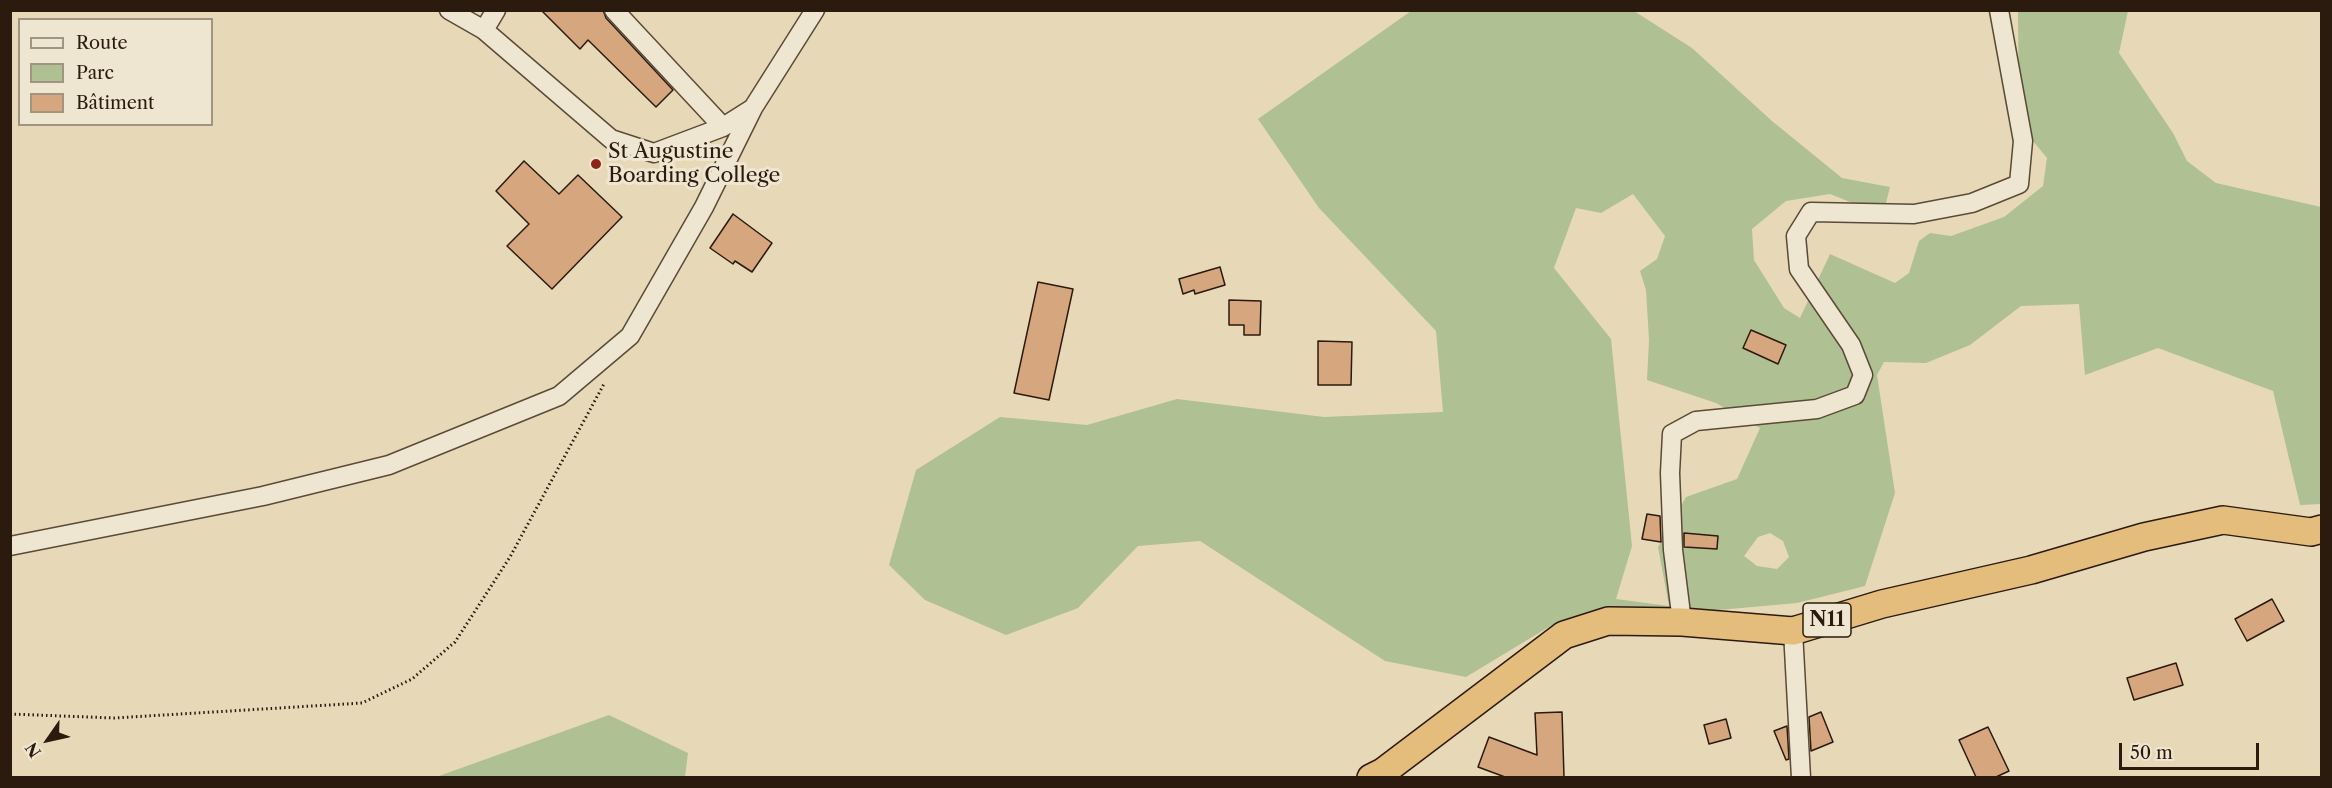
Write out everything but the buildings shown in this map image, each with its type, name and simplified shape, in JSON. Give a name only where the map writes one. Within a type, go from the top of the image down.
[{"type":"highway","name":"N11","points":[[1371,777],[1383,772],[1564,635],[1608,621],[1682,622],[1793,631],[1882,603],[2031,570],[2144,537],[2223,520],[2312,532],[2322,529]]},
{"type":"street","points":[[449,10],[484,30],[611,139],[654,153],[723,127],[753,108]]},
{"type":"street","points":[[484,30],[496,10]]},
{"type":"street","points":[[614,10],[723,127]]},
{"type":"street","points":[[10,546],[263,496],[389,465],[560,396],[630,336],[704,207],[753,108],[815,10]]},
{"type":"street","points":[[1682,622],[1673,550],[1670,473],[1672,434],[1696,421],[1817,409],[1855,395],[1863,375],[1851,345],[1799,269],[1796,236],[1811,212],[1914,214],[1972,203],[2019,184],[2023,141],[1999,10]]},
{"type":"street","points":[[1793,631],[1801,777]]},
{"type":"path","points":[[10,714],[114,718],[362,703],[412,679],[455,642],[510,556],[607,378]]},
{"type":"green space","points":[[1411,11],[1634,11],[1692,48],[1772,121],[1842,178],[1890,187],[1883,215],[1830,194],[1786,201],[1752,229],[1754,260],[1784,308],[1800,318],[1830,254],[1895,283],[1909,273],[1919,241],[1930,233],[1951,236],[2004,217],[2043,186],[2047,158],[2019,124],[2018,11],[2128,11],[2119,53],[2173,133],[2187,161],[2216,183],[2321,207],[2321,504],[2300,505],[2273,391],[2158,348],[2085,375],[2079,304],[2021,306],[1970,345],[1926,363],[1884,362],[1877,375],[1895,493],[1865,586],[1797,603],[1552,625],[1466,677],[1385,661],[1200,541],[1138,546],[1078,608],[1006,635],[925,600],[889,565],[916,470],[1000,417],[1087,425],[1177,399],[1324,417],[1443,412],[1436,331],[1319,208],[1258,119]],"holes":[[[1633,194],[1665,236],[1657,259],[1640,271],[1646,290],[1649,340],[1647,380],[1716,403],[1760,428],[1737,479],[1686,497],[1658,547],[1669,606],[1616,599],[1632,546],[1611,339],[1554,268],[1576,208],[1601,213]],[[1770,533],[1783,541],[1789,557],[1777,569],[1757,566],[1744,556],[1758,537]]]},
{"type":"green space","points":[[609,715],[688,753],[685,777],[436,777]]},
{"type":"place","name":"St Augustine Boarding College","points":[[596,164]]}]
